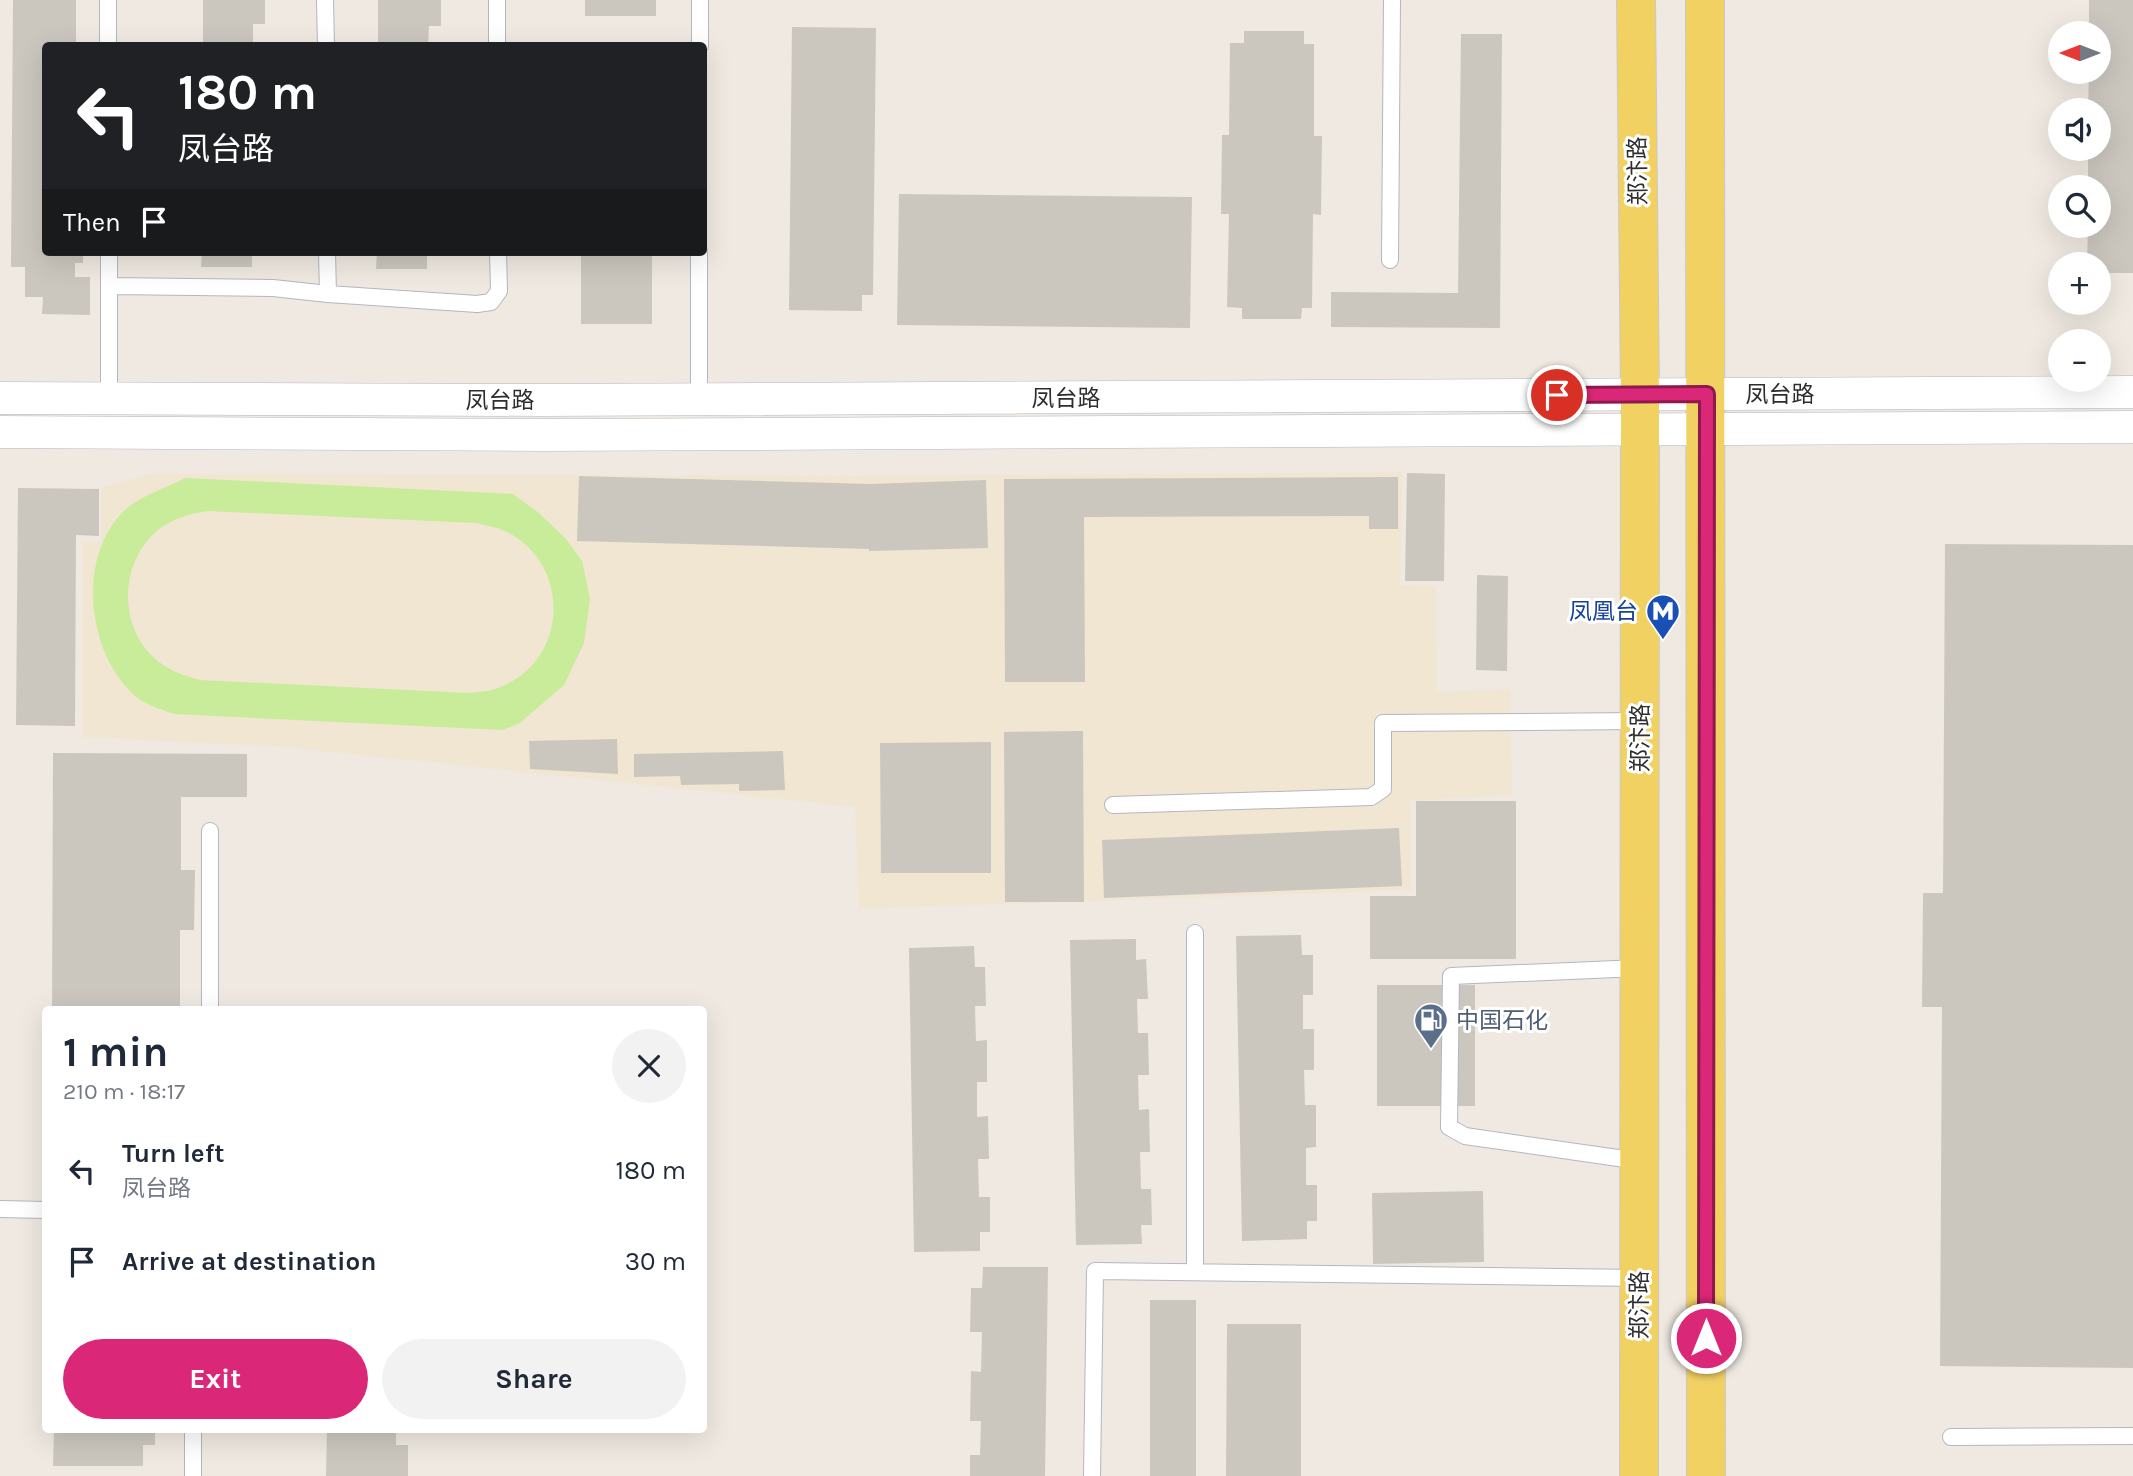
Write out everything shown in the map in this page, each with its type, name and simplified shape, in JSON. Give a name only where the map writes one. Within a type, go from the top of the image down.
[{"type":"main road","name":"郑汴路","points":[[1636,0],[1640,412],[1639,1476]]},
{"type":"main road","points":[[1705,0],[1706,1476]]},
{"type":"street","name":"凤台路","points":[[0,432],[569,435],[1707,411],[2133,392]]},
{"type":"street","name":"凤台路","points":[[0,398],[699,399],[1640,412]]},
{"type":"street","name":"凤台路","points":[[1707,411],[2133,427]]},
{"type":"lane","points":[[108,0],[108,42]]},
{"type":"lane","points":[[326,0],[326,42]]},
{"type":"lane","points":[[497,0],[497,42]]},
{"type":"lane","points":[[700,0],[700,42]]},
{"type":"lane","points":[[1390,260],[1392,0]]},
{"type":"lane","points":[[109,256],[109,398]]},
{"type":"lane","points":[[327,256],[328,294]]},
{"type":"lane","points":[[109,286],[273,288],[478,304],[491,302],[499,291],[498,256]]},
{"type":"lane","points":[[699,256],[699,399]]},
{"type":"lane","points":[[1113,805],[1371,797],[1383,789],[1383,723],[1640,721]]},
{"type":"lane","points":[[210,831],[210,1006]]},
{"type":"lane","points":[[1195,933],[1195,1272]]},
{"type":"lane","points":[[1639,1161],[1465,1136],[1449,1128],[1451,976],[1640,968]]},
{"type":"lane","points":[[0,1209],[42,1210]]},
{"type":"lane","points":[[1092,1476],[1095,1271],[1639,1278]]},
{"type":"lane","points":[[193,1433],[193,1476]]},
{"type":"lane","points":[[1951,1437],[2133,1436]]},
{"type":"shaded area","points":[[1402,472],[1400,585],[1436,586],[1437,692],[1510,689],[1512,795],[1410,801],[1411,890],[859,909],[855,807],[284,747],[82,737],[82,542],[101,542],[101,487],[151,474],[856,476]]},
{"type":"green space","points":[[185,478],[513,494],[539,513],[566,539],[582,561],[590,598],[584,643],[564,685],[520,723],[503,730],[174,714],[144,702],[119,678],[107,657],[98,633],[93,582],[106,535],[120,515],[142,498]],"holes":[[[208,511],[476,523],[508,532],[517,538],[534,554],[546,572],[552,593],[553,615],[549,636],[540,656],[525,672],[496,689],[468,693],[200,680],[165,666],[149,653],[138,637],[131,619],[129,581],[144,545],[158,530],[188,515]]]},
{"type":"building","points":[[13,0],[76,0],[76,42],[42,42],[42,256],[83,256],[83,263],[75,263],[75,277],[90,277],[90,315],[42,314],[43,297],[25,297],[25,267],[11,267]]},
{"type":"building","points":[[203,0],[265,0],[265,24],[253,24],[253,42],[203,42]]},
{"type":"building","points":[[378,0],[441,0],[441,26],[429,26],[428,42],[378,42]]},
{"type":"building","points":[[585,0],[656,0],[656,16],[585,16]]},
{"type":"building","points":[[2089,0],[2133,0],[2133,273],[2111,273],[2111,252],[2087,252],[2088,238],[2111,238],[2111,175],[2088,175],[2088,161],[2111,161],[2111,98],[2088,98],[2089,84],[2111,84],[2111,21],[2089,21]]},
{"type":"building","points":[[792,27],[876,28],[873,295],[862,295],[862,311],[789,310]]},
{"type":"building","points":[[1244,31],[1304,31],[1304,44],[1314,44],[1314,136],[1322,136],[1321,215],[1313,214],[1312,308],[1302,308],[1301,319],[1242,319],[1242,308],[1227,307],[1229,214],[1221,214],[1222,135],[1229,135],[1230,43],[1244,43]]},
{"type":"building","points":[[1461,34],[1502,34],[1500,328],[1331,327],[1331,292],[1458,293]]},
{"type":"building","points":[[899,194],[1192,197],[1190,328],[897,325]]},
{"type":"building","points":[[202,256],[252,256],[252,267],[201,267]]},
{"type":"building","points":[[377,256],[427,256],[427,269],[376,269]]},
{"type":"building","points":[[581,256],[652,256],[652,324],[581,324]]},
{"type":"building","points":[[1407,473],[1445,474],[1444,581],[1405,581]]},
{"type":"building","points":[[579,476],[870,484],[986,480],[988,548],[869,551],[577,541]]},
{"type":"building","points":[[1398,477],[1398,529],[1369,529],[1369,516],[1084,517],[1085,682],[1005,682],[1004,479]]},
{"type":"building","points":[[18,488],[99,489],[99,536],[76,535],[75,726],[16,725]]},
{"type":"building","points":[[1945,544],[2133,545],[2133,1368],[1940,1366],[1942,1007],[1922,1007],[1923,893],[1943,893]]},
{"type":"building","points":[[1477,575],[1508,576],[1507,671],[1476,670]]},
{"type":"building","points":[[1083,731],[1084,902],[1005,902],[1004,732]]},
{"type":"building","points":[[617,739],[618,774],[530,769],[529,741]]},
{"type":"building","points":[[991,742],[991,873],[881,873],[880,743]]},
{"type":"building","points":[[783,751],[785,790],[739,791],[739,784],[681,785],[680,776],[634,777],[634,754]]},
{"type":"building","points":[[53,753],[247,754],[247,797],[181,797],[181,870],[195,870],[194,930],[180,930],[180,1006],[52,1006]]},
{"type":"building","points":[[1416,801],[1516,801],[1516,959],[1370,959],[1370,896],[1416,896]]},
{"type":"building","points":[[1399,828],[1402,886],[1104,898],[1102,840]]},
{"type":"building","points":[[1301,935],[1302,955],[1313,955],[1313,995],[1303,995],[1303,1029],[1314,1029],[1314,1070],[1304,1070],[1305,1105],[1316,1105],[1316,1147],[1306,1148],[1306,1185],[1317,1185],[1317,1221],[1307,1221],[1307,1239],[1242,1241],[1236,936]]},
{"type":"building","points":[[1136,939],[1136,960],[1146,959],[1148,999],[1137,999],[1138,1033],[1148,1033],[1149,1075],[1138,1075],[1139,1110],[1149,1109],[1150,1152],[1140,1152],[1141,1189],[1151,1189],[1152,1225],[1141,1225],[1142,1244],[1076,1245],[1070,940]]},
{"type":"building","points":[[974,946],[975,967],[985,967],[986,1006],[975,1006],[976,1041],[987,1040],[987,1082],[977,1082],[977,1117],[988,1116],[989,1159],[978,1159],[979,1197],[990,1197],[990,1232],[980,1232],[980,1251],[914,1252],[909,948]]},
{"type":"building","points":[[1377,985],[1475,985],[1475,1106],[1377,1106]]},
{"type":"building","points":[[1483,1191],[1484,1262],[1373,1264],[1372,1193]]},
{"type":"building","points":[[983,1267],[1048,1267],[1045,1476],[970,1476],[970,1455],[980,1455],[981,1421],[970,1421],[971,1371],[981,1372],[982,1332],[970,1332],[971,1288],[982,1288]]},
{"type":"building","points":[[1150,1300],[1196,1300],[1196,1476],[1150,1476]]},
{"type":"building","points":[[1227,1324],[1301,1324],[1301,1476],[1226,1476]]},
{"type":"building","points":[[54,1433],[155,1433],[155,1445],[143,1445],[143,1466],[53,1466]]},
{"type":"building","points":[[327,1433],[396,1433],[396,1445],[408,1445],[408,1476],[326,1476]]},
{"type":"place","name":"凤凰台","points":[[1663,641]]},
{"type":"place","name":"中国石化","points":[[1431,1050]]},
{"type":"route","points":[[1557,395],[1707,394],[1706,1338]]}]
